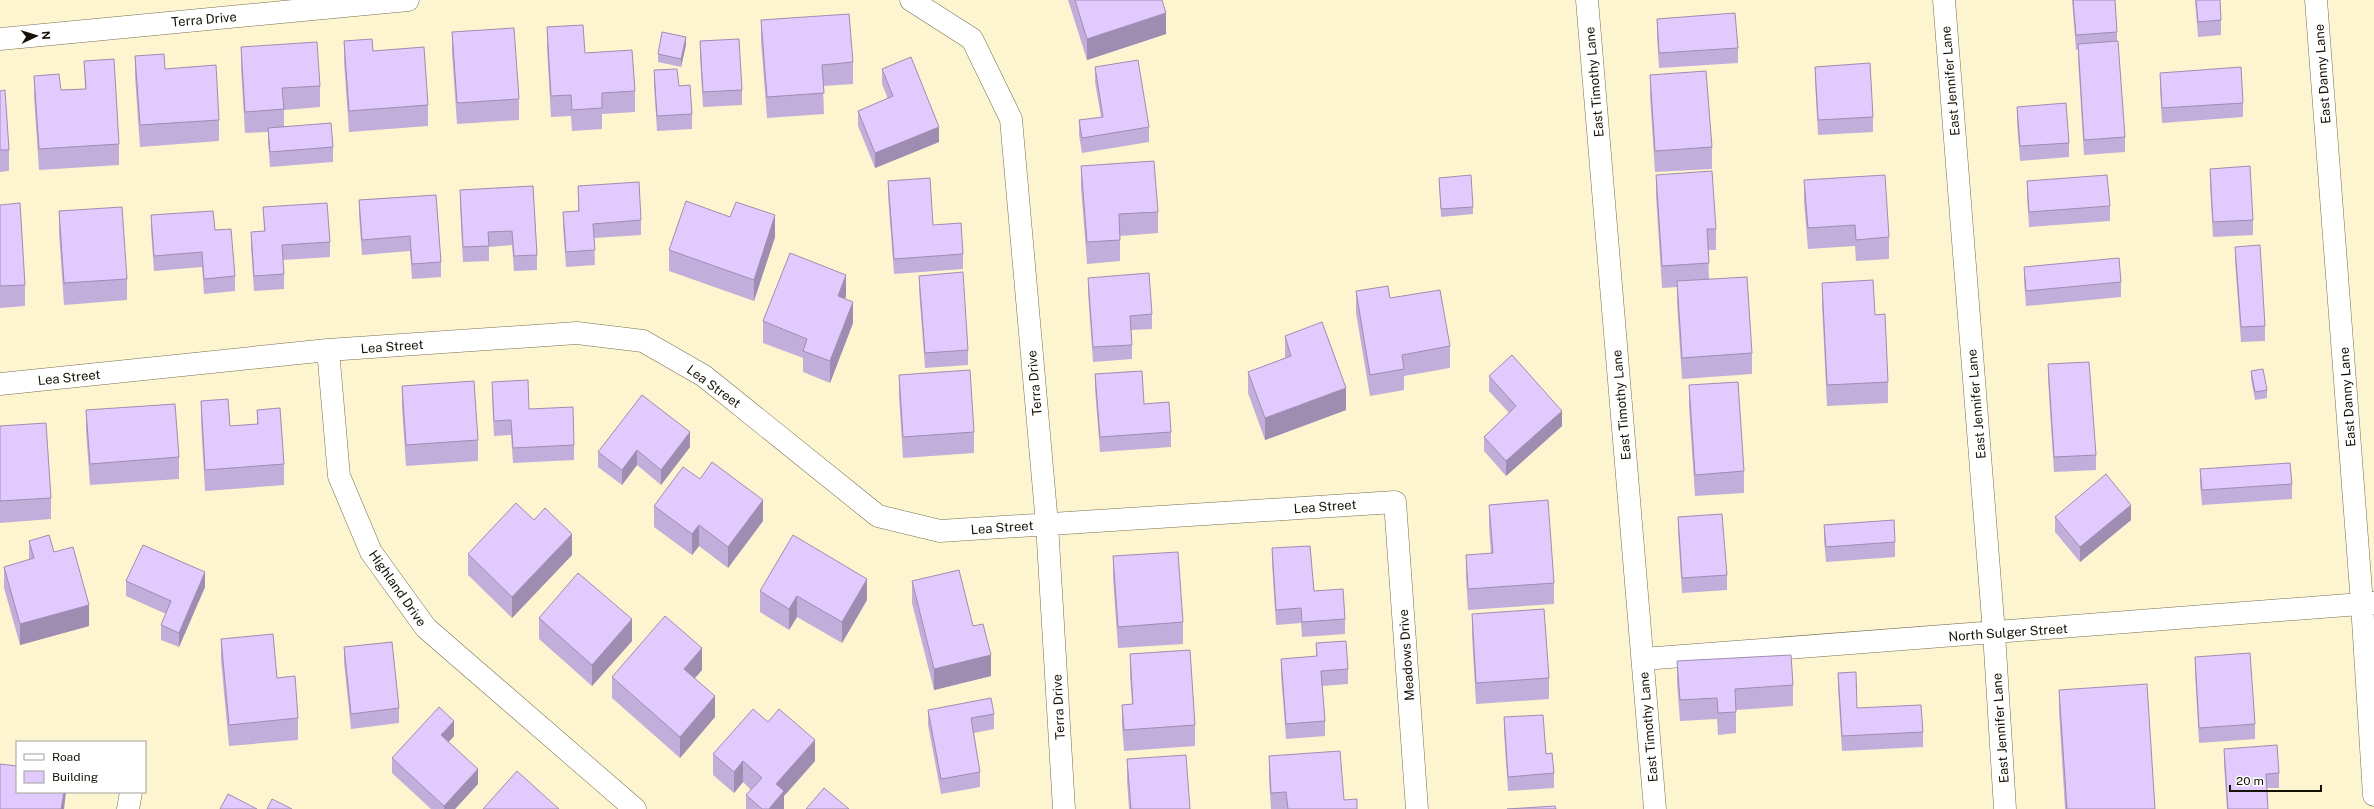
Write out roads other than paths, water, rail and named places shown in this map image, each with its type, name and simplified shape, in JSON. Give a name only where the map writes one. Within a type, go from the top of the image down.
[{"type":"street","name":"Terra Drive","points":[[0,39],[408,0]]},
{"type":"street","name":"Terra Drive","points":[[911,0],[972,39],[1011,119],[1047,524],[1064,809]]},
{"type":"street","name":"East Timothy Lane","points":[[1587,0],[1655,809]]},
{"type":"street","name":"East Jennifer Lane","points":[[1944,0],[1994,633],[2005,809]]},
{"type":"street","name":"East Danny Lane","points":[[2316,0],[2368,604],[2374,795]]},
{"type":"street","name":"Lea Street","points":[[0,384],[328,350],[577,333],[643,342],[704,376],[878,516],[940,531],[1395,502]]},
{"type":"street","name":"Highland Drive","points":[[328,350],[339,476],[371,552],[426,628],[636,809]]},
{"type":"street","name":"Meadows Drive","points":[[1395,502],[1417,809]]},
{"type":"street","name":"North Sulger Street","points":[[1643,659],[2368,604]]},
{"type":"street","points":[[128,809],[130,793]]}]
